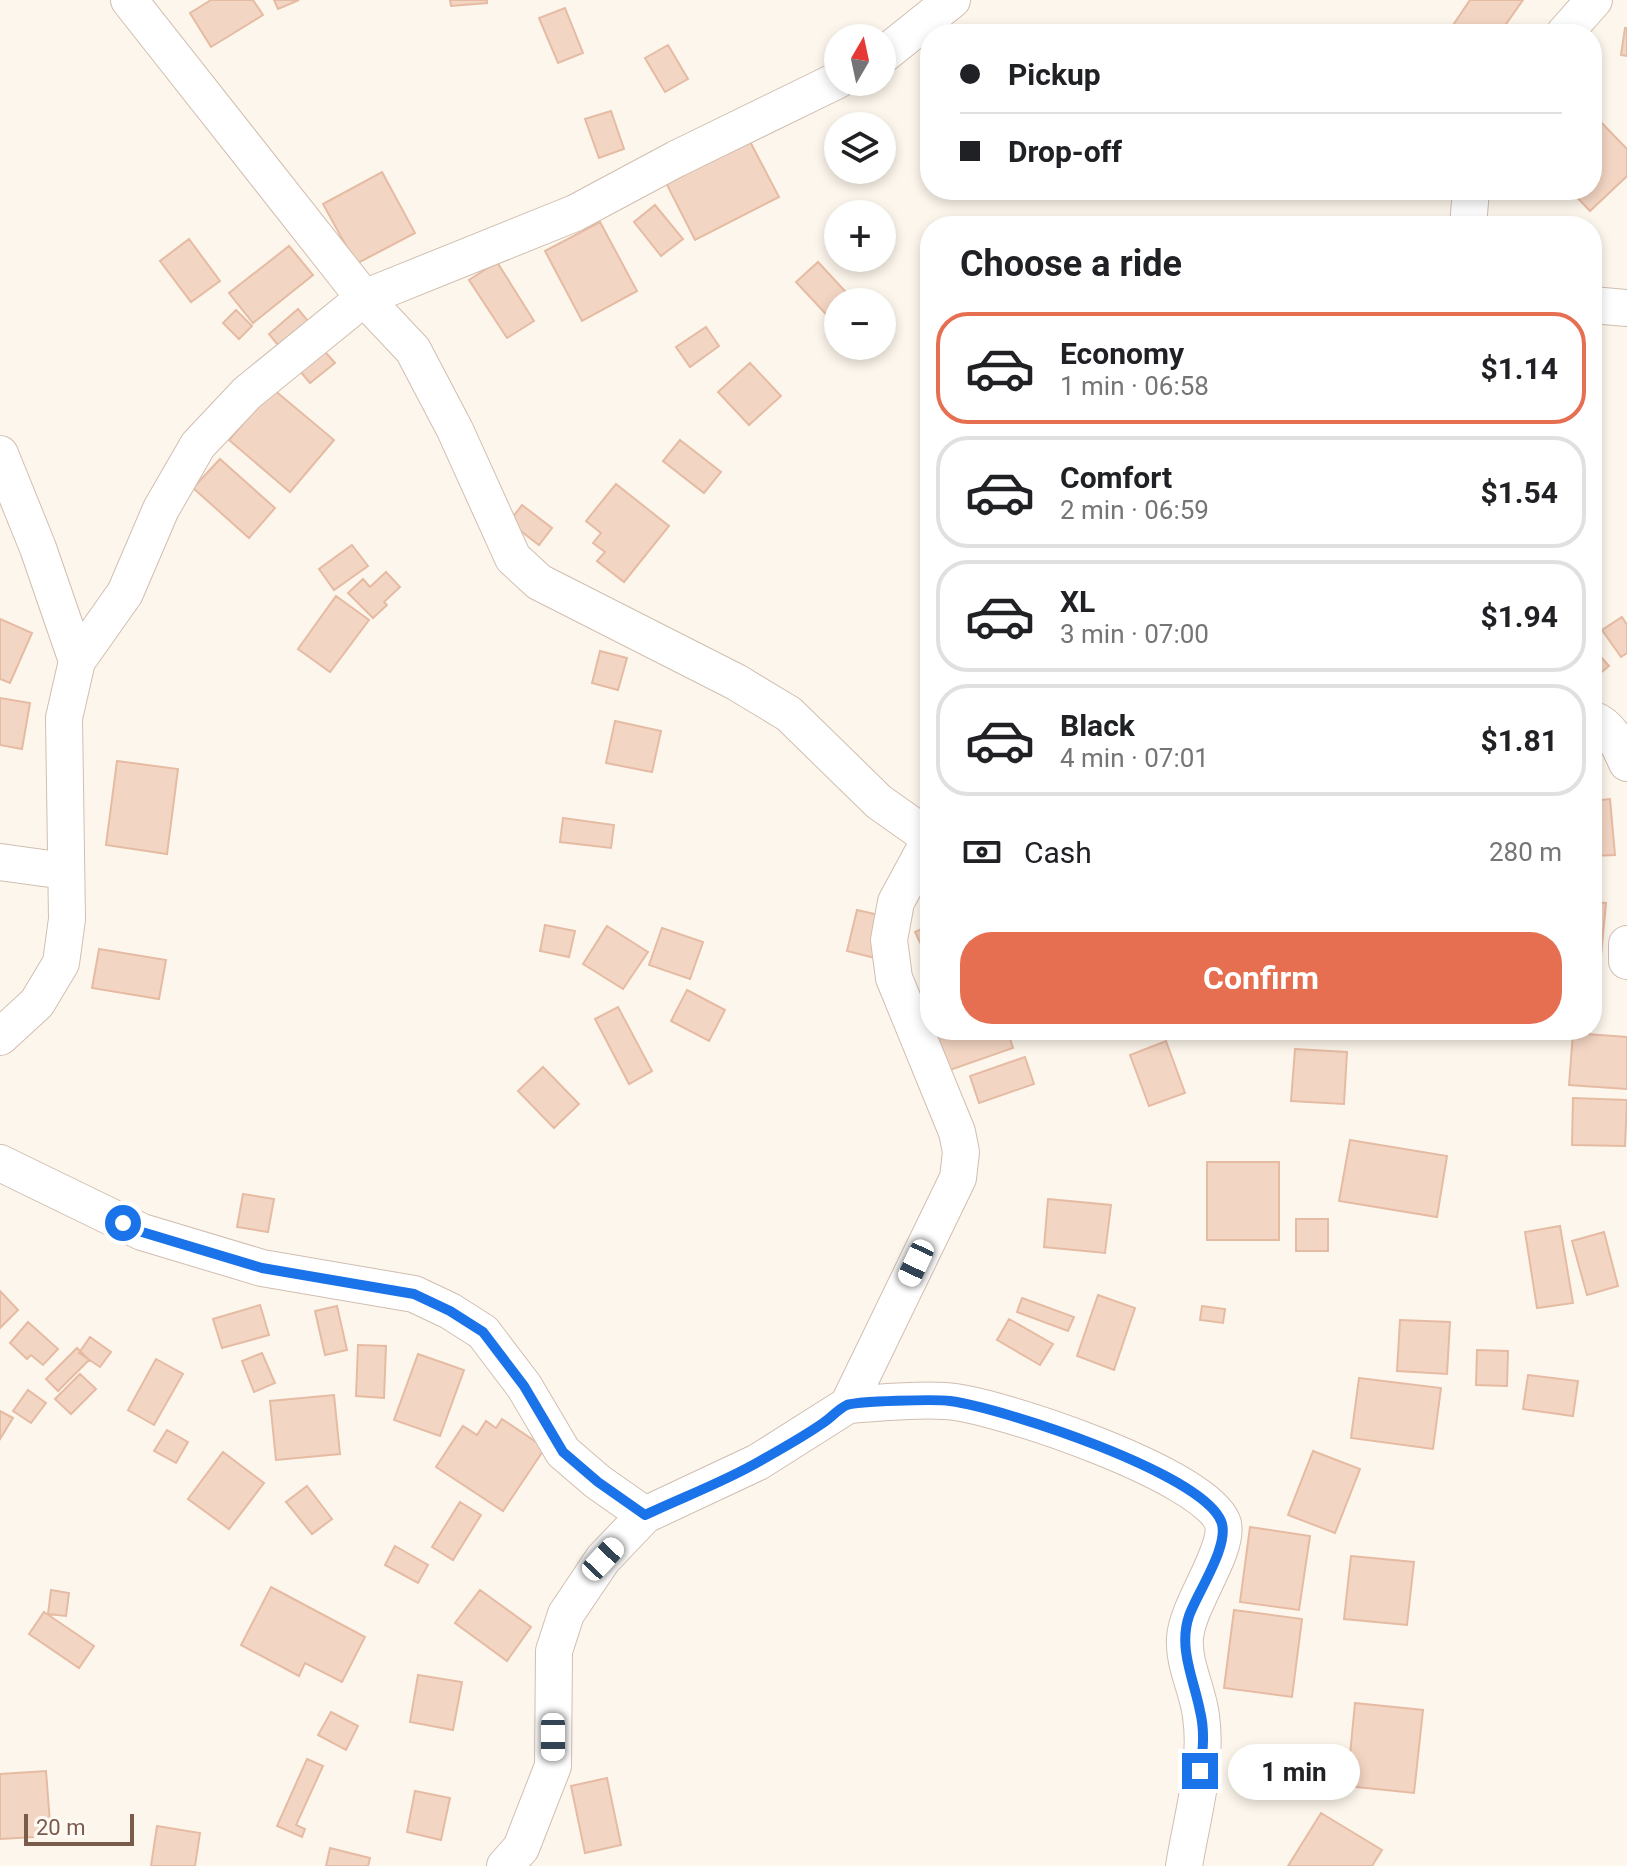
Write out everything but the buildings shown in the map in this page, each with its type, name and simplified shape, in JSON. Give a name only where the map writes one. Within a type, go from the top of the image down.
[{"type":"street","points":[[129,0],[364,298],[413,350],[455,430],[513,558],[539,582],[736,682],[789,714],[879,802],[920,831]]},
{"type":"street","points":[[922,24],[952,0]]},
{"type":"street","points":[[1573,24],[1594,0]]},
{"type":"street","points":[[896,45],[920,26]]},
{"type":"street","points":[[0,1037],[37,1003],[61,963],[67,919],[64,718],[77,661],[125,593],[161,509],[198,445],[247,393],[364,298],[575,213],[676,159],[824,87]]},
{"type":"street","points":[[1602,306],[1627,308]]},
{"type":"street","points":[[0,454],[38,548],[77,661]]},
{"type":"street","points":[[1602,724],[1617,740],[1627,763]]},
{"type":"street","points":[[505,1866],[521,1848],[553,1766],[554,1651],[566,1614],[603,1559],[645,1515],[758,1462],[848,1405],[958,1178],[961,1152],[957,1132],[894,978],[889,940],[896,902],[920,857]]},
{"type":"street","points":[[0,862],[65,871]]},
{"type":"street","points":[[1627,944],[1627,961]]},
{"type":"street","points":[[0,1163],[142,1232],[262,1268],[414,1294],[450,1311],[483,1332],[524,1386],[563,1452],[598,1482],[645,1515]]},
{"type":"street","points":[[848,1405],[947,1401],[1003,1412],[1072,1435],[1141,1465],[1201,1496],[1214,1508],[1223,1525],[1222,1541],[1188,1617],[1184,1640],[1201,1714],[1203,1751],[1184,1866]]},
{"type":"route","points":[[123,1223],[142,1232],[262,1268],[414,1294],[450,1311],[483,1332],[524,1386],[563,1452],[598,1482],[645,1515],[758,1462],[848,1405],[947,1401],[1003,1412],[1072,1435],[1141,1465],[1201,1496],[1214,1508],[1223,1525],[1222,1541],[1188,1617],[1184,1640],[1201,1714],[1203,1751],[1200,1771]]}]
